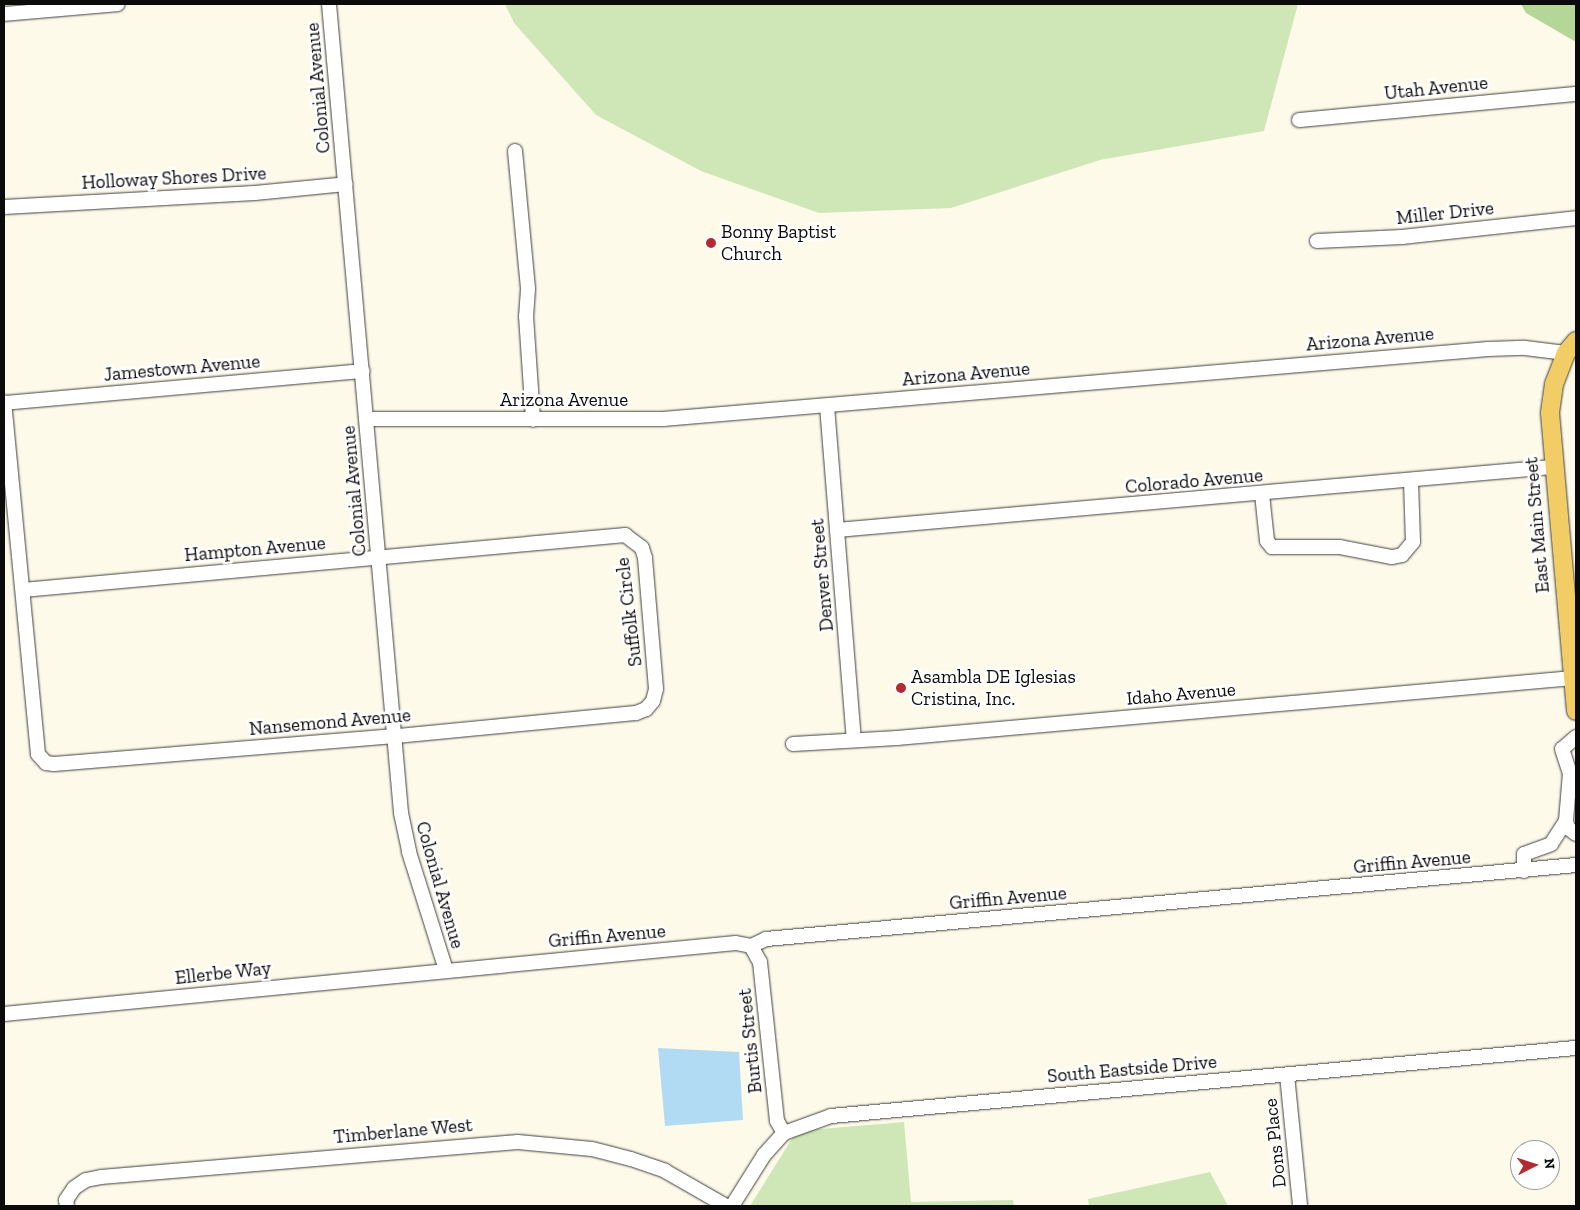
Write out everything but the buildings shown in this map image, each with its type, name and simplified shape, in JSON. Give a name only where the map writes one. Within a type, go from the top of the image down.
[{"type":"main road","name":"East Main Street","points":[[1571,347],[1554,384],[1550,413],[1552,467],[1576,711]]},
{"type":"street","points":[[4,14],[118,4]]},
{"type":"street","name":"Colonial Avenue","points":[[329,4],[364,370],[378,557],[403,831],[446,970]]},
{"type":"street","name":"Utah Avenue","points":[[1298,120],[1576,94]]},
{"type":"street","points":[[515,151],[528,289],[526,316],[533,420]]},
{"type":"street","name":"Holloway Shores Drive","points":[[4,207],[255,193],[346,184]]},
{"type":"street","name":"Miller Drive","points":[[1317,241],[1402,237],[1576,218]]},
{"type":"street","name":"Arizona Avenue","points":[[368,419],[663,419],[1488,349],[1571,347]]},
{"type":"street","name":"Jamestown Avenue","points":[[4,403],[364,370]]},
{"type":"street","points":[[4,403],[23,590]]},
{"type":"street","name":"Denver Street","points":[[827,406],[854,740]]},
{"type":"street","name":"Colorado Avenue","points":[[837,530],[1411,481],[1552,467]]},
{"type":"street","points":[[1262,494],[1267,541],[1272,547],[1340,547],[1392,557],[1402,555],[1413,542],[1411,481]]},
{"type":"street","name":"Suffolk Circle","points":[[551,540],[625,535],[642,548],[645,558],[656,689],[653,701],[646,709],[623,714]]},
{"type":"street","name":"Hampton Avenue","points":[[23,590],[551,540]]},
{"type":"street","name":"Nansemond Avenue","points":[[23,590],[36,745],[41,758],[54,764],[394,736],[623,714]]},
{"type":"street","name":"Idaho Avenue","points":[[793,744],[1573,678]]},
{"type":"street","points":[[1576,738],[1562,749],[1570,760],[1566,821],[1568,828],[1576,834]]},
{"type":"street","points":[[1524,870],[1524,854],[1551,844],[1566,821]]},
{"type":"street","name":"Griffin Avenue","points":[[446,970],[736,942],[751,946],[776,938],[1576,865]]},
{"type":"street","name":"Burtis Street","points":[[751,946],[760,962],[778,1121],[784,1133]]},
{"type":"street","name":"Ellerbe Way","points":[[4,1014],[446,970]]},
{"type":"street","name":"South Eastside Drive","points":[[732,1206],[764,1155],[784,1133],[832,1116],[1576,1048]]},
{"type":"street","name":"Dons Place","points":[[1287,1075],[1300,1206]]},
{"type":"street","name":"Timberlane West","points":[[66,1206],[66,1200],[74,1188],[86,1180],[111,1176],[518,1142],[592,1149],[631,1160],[665,1171],[726,1206]]},
{"type":"green space","points":[[505,4],[1298,4],[1264,131],[1100,160],[951,208],[819,213],[701,171],[596,115],[514,23]]},
{"type":"green space","points":[[1521,4],[1576,4],[1576,42],[1526,13]]},
{"type":"green space","points":[[904,1122],[911,1202],[1013,1200],[1014,1206],[750,1206],[793,1137],[809,1130]]},
{"type":"green space","points":[[1210,1172],[1228,1206],[1089,1206],[1088,1199]]},
{"type":"water","points":[[658,1048],[739,1052],[743,1120],[665,1126]]},
{"type":"place","name":"Bonny Baptist Church","points":[[711,243]]},
{"type":"place","name":"Asambla DE Iglesias Cristina, Inc.","points":[[901,688]]}]
